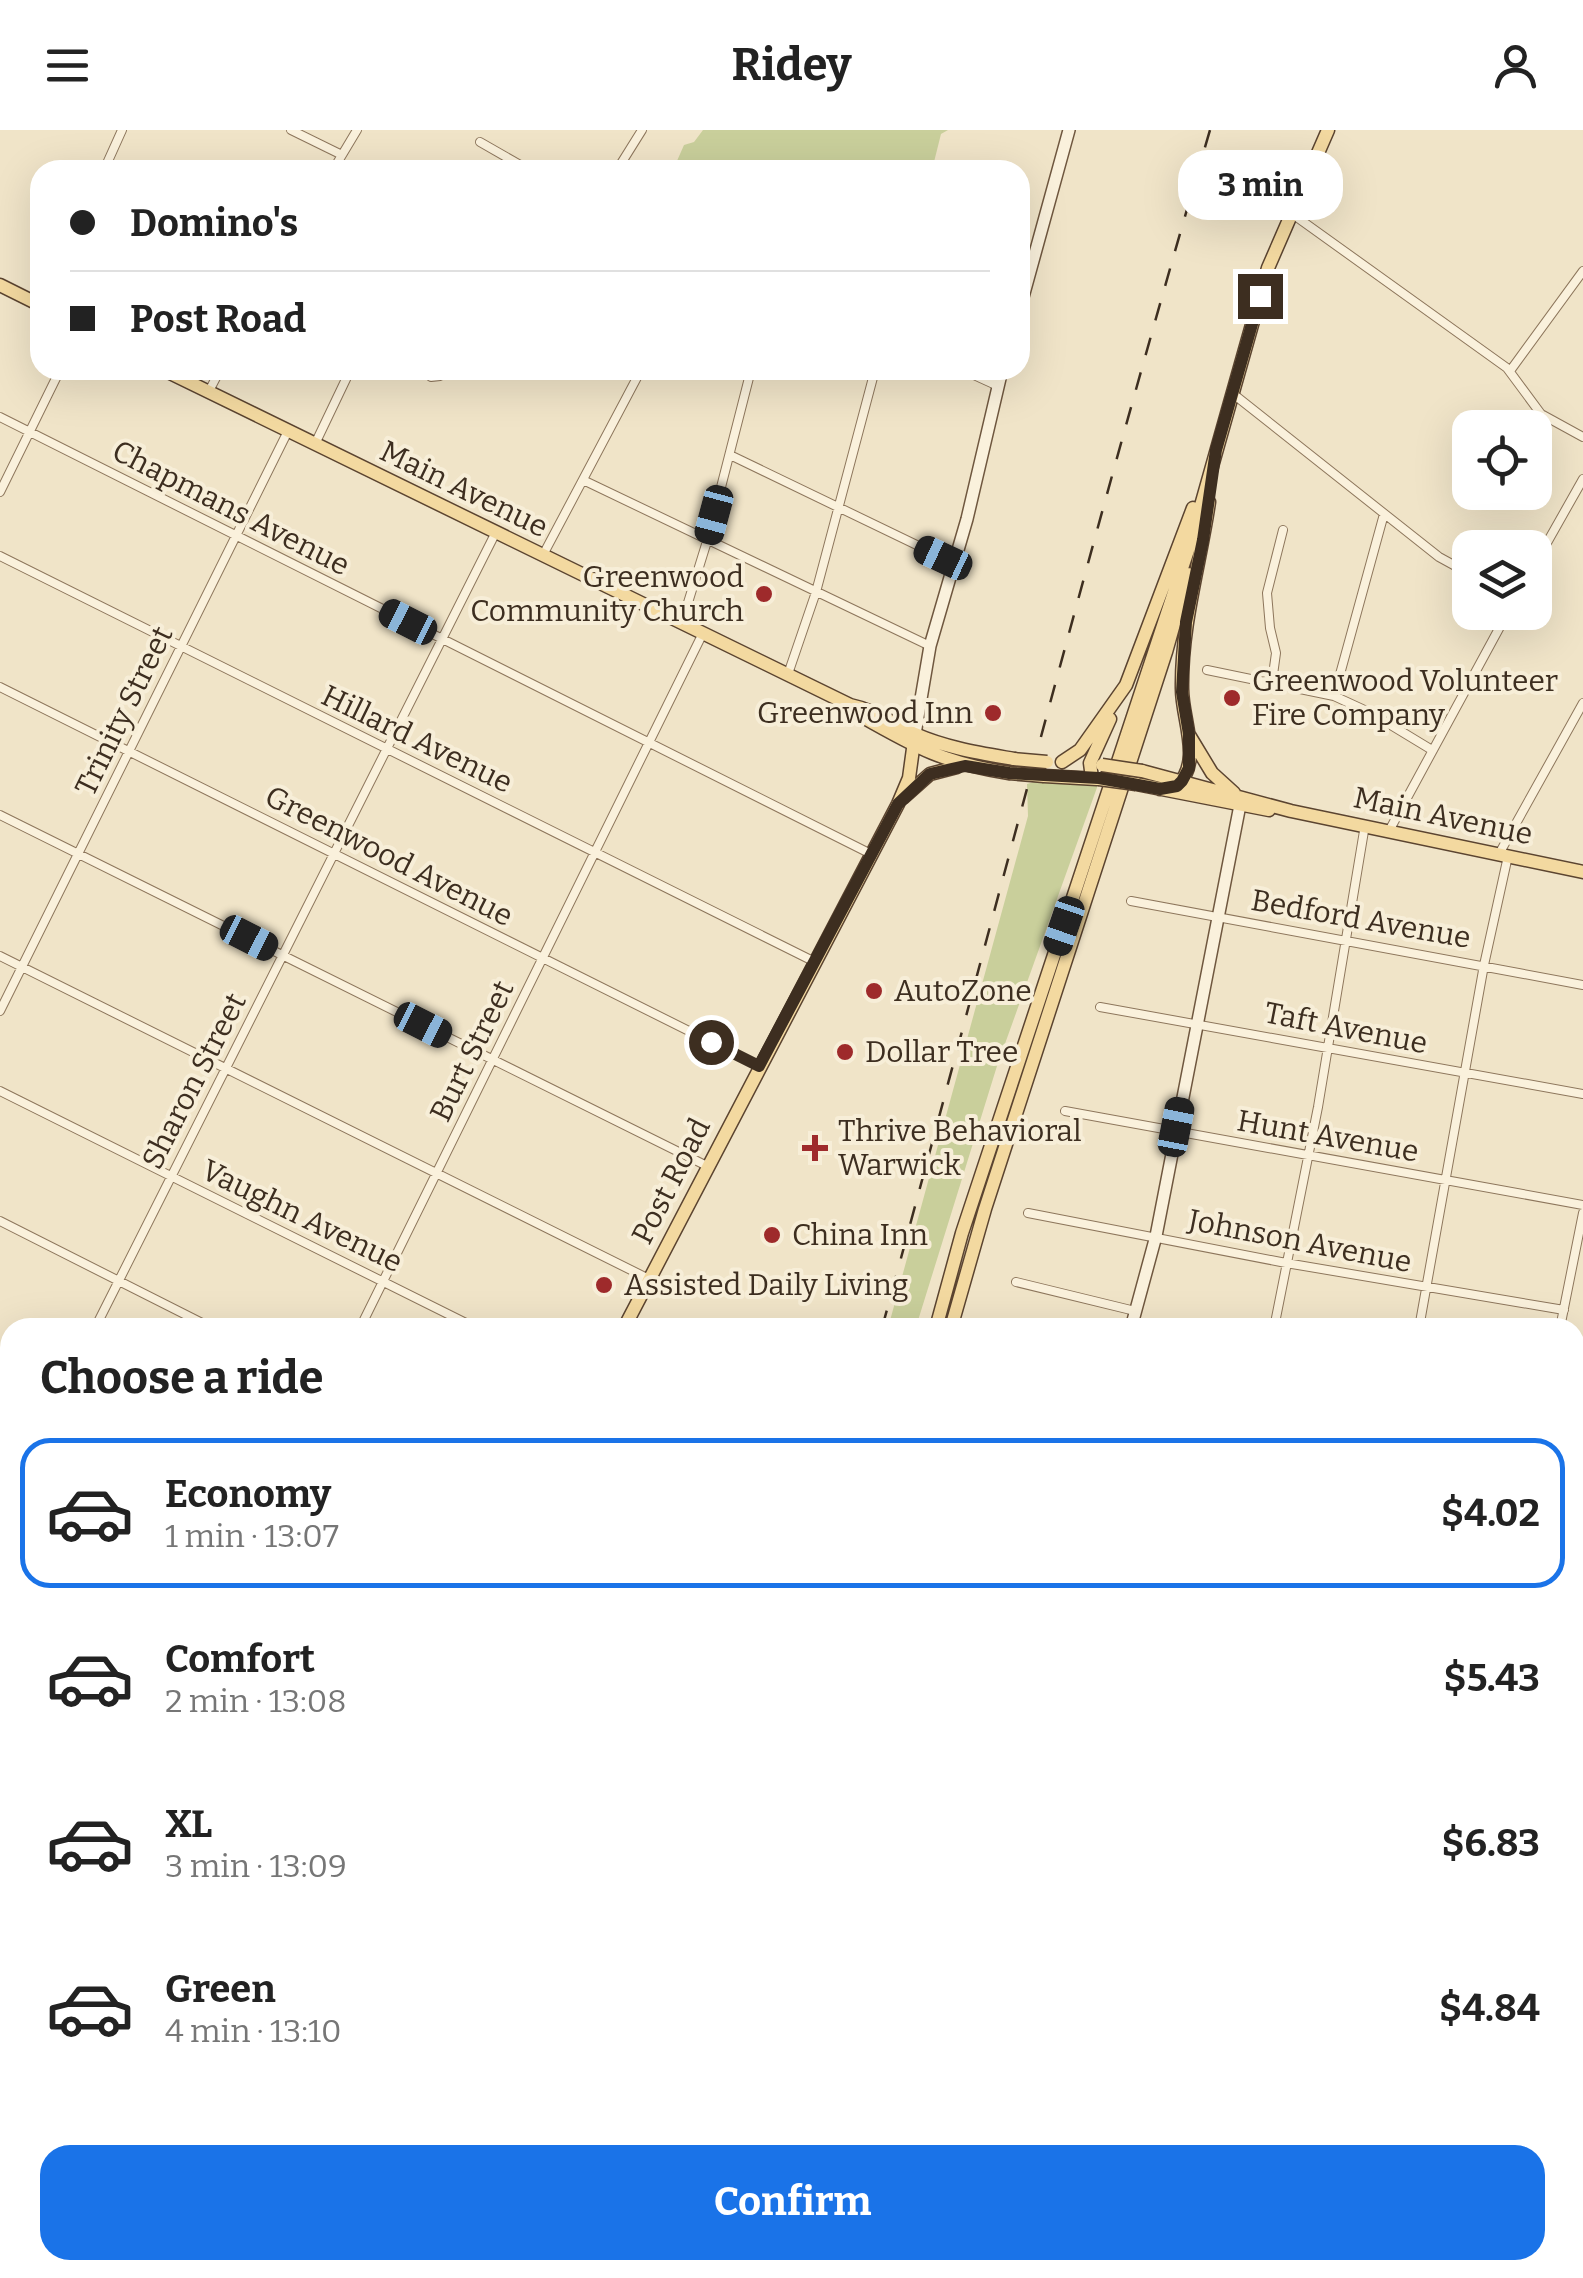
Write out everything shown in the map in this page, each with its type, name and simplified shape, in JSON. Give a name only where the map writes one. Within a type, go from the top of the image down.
[{"type":"main road","points":[[1030,272],[1070,130]]},
{"type":"main road","points":[[939,1318],[967,1218],[1182,596],[1216,450],[1268,268],[1328,130]]},
{"type":"main road","points":[[0,285],[30,301]]},
{"type":"main road","name":"Main Avenue","points":[[183,380],[703,632],[965,766],[1009,773],[1051,766],[1096,771]]},
{"type":"main road","points":[[914,740],[930,646],[1000,380]]},
{"type":"main road","points":[[1096,771],[1216,450]]},
{"type":"main road","points":[[1160,789],[1177,786],[1189,768],[1189,734],[1182,692],[1184,640],[1216,450]]},
{"type":"main road","points":[[1051,766],[1082,748],[1126,685]]},
{"type":"main road","points":[[1134,1318],[1156,1236],[1238,800],[1212,772],[1189,734]]},
{"type":"main road","name":"Main Avenue","points":[[914,740],[1051,766],[1182,781],[1238,800]]},
{"type":"main road","name":"Post Road","points":[[629,1318],[898,804],[909,778],[914,740]]},
{"type":"main road","points":[[954,1318],[1128,751]]},
{"type":"main road","points":[[898,804],[930,774],[965,766]]},
{"type":"main road","name":"Main Avenue","points":[[1139,778],[1160,789],[1238,800],[1583,872]]},
{"type":"street","points":[[108,160],[122,130]]},
{"type":"street","points":[[291,130],[342,155]]},
{"type":"street","points":[[339,160],[357,130]]},
{"type":"street","points":[[623,160],[642,130]]},
{"type":"street","points":[[480,142],[512,160]]},
{"type":"street","points":[[1290,213],[1510,371],[1541,414],[1583,437]]},
{"type":"street","points":[[1510,371],[1583,271]]},
{"type":"street","points":[[0,492],[55,380]]},
{"type":"street","points":[[208,393],[215,380]]},
{"type":"street","points":[[315,444],[349,380]]},
{"type":"street","points":[[543,555],[636,380]]},
{"type":"street","points":[[682,622],[749,380]]},
{"type":"street","points":[[788,674],[816,592],[871,380]]},
{"type":"street","points":[[985,380],[998,386]]},
{"type":"street","points":[[1232,393],[1452,564]]},
{"type":"street","name":"Chapmans Avenue","points":[[0,417],[871,854]]},
{"type":"street","name":"Trinity Street","points":[[0,1011],[288,432]]},
{"type":"street","points":[[730,455],[954,563]]},
{"type":"street","points":[[1552,534],[1583,479]]},
{"type":"street","points":[[583,480],[930,646]]},
{"type":"street","points":[[1334,696],[1384,514]]},
{"type":"street","points":[[1272,682],[1276,653],[1267,592],[1283,530]]},
{"type":"street","name":"Sharon Street","points":[[100,1318],[496,532]]},
{"type":"street","name":"Hillard Avenue","points":[[0,556],[813,961]]},
{"type":"street","points":[[1389,831],[1498,630]]},
{"type":"street","name":"Burt Street","points":[[365,1318],[703,632]]},
{"type":"street","points":[[1207,670],[1334,696],[1432,750]]},
{"type":"street","name":"Greenwood Avenue","points":[[0,686],[759,1066]]},
{"type":"street","points":[[1421,1318],[1504,855],[1583,703]]},
{"type":"street","points":[[0,814],[707,1166]]},
{"type":"street","points":[[1276,1318],[1365,826]]},
{"type":"street","name":"Bedford Avenue","points":[[1131,901],[1583,985]]},
{"type":"street","points":[[0,956],[649,1280]]},
{"type":"street","name":"Taft Avenue","points":[[1100,1007],[1583,1094]]},
{"type":"street","name":"Vaughn Avenue","points":[[0,1091],[456,1318]]},
{"type":"street","name":"Hunt Avenue","points":[[1064,1111],[1583,1206]]},
{"type":"street","name":"Johnson Avenue","points":[[1028,1213],[1286,1263],[1564,1310]]},
{"type":"street","points":[[1562,1318],[1583,1213]]},
{"type":"street","points":[[0,1221],[192,1318]]},
{"type":"street","points":[[1016,1282],[1135,1312]]},
{"type":"green space","points":[[703,130],[948,130],[941,134],[934,160],[677,160],[684,145],[694,142]]},
{"type":"green space","points":[[1044,779],[1099,782],[997,1066],[919,1318],[891,1318],[1028,816],[1027,784]]},
{"type":"railway","points":[[885,1318],[1084,578],[1210,130]]},
{"type":"place","name":"Greenwood Community Church","points":[[764,594]]},
{"type":"place","name":"Greenwood Volunteer Fire Company","points":[[1232,698]]},
{"type":"place","name":"Greenwood Inn","points":[[993,713]]},
{"type":"place","name":"AutoZone","points":[[874,991]]},
{"type":"place","name":"Dollar Tree","points":[[845,1052]]},
{"type":"place","name":"Thrive Behavioral Warwick","points":[[815,1148]]},
{"type":"place","name":"China Inn","points":[[772,1235]]},
{"type":"place","name":"Assisted Daily Living","points":[[604,1285]]},
{"type":"route","points":[[711,1042],[759,1066],[898,804],[930,774],[965,766],[1009,773],[1099,778],[1160,789],[1182,781],[1189,768],[1189,734],[1182,692],[1186,622],[1216,450],[1260,296]]}]
